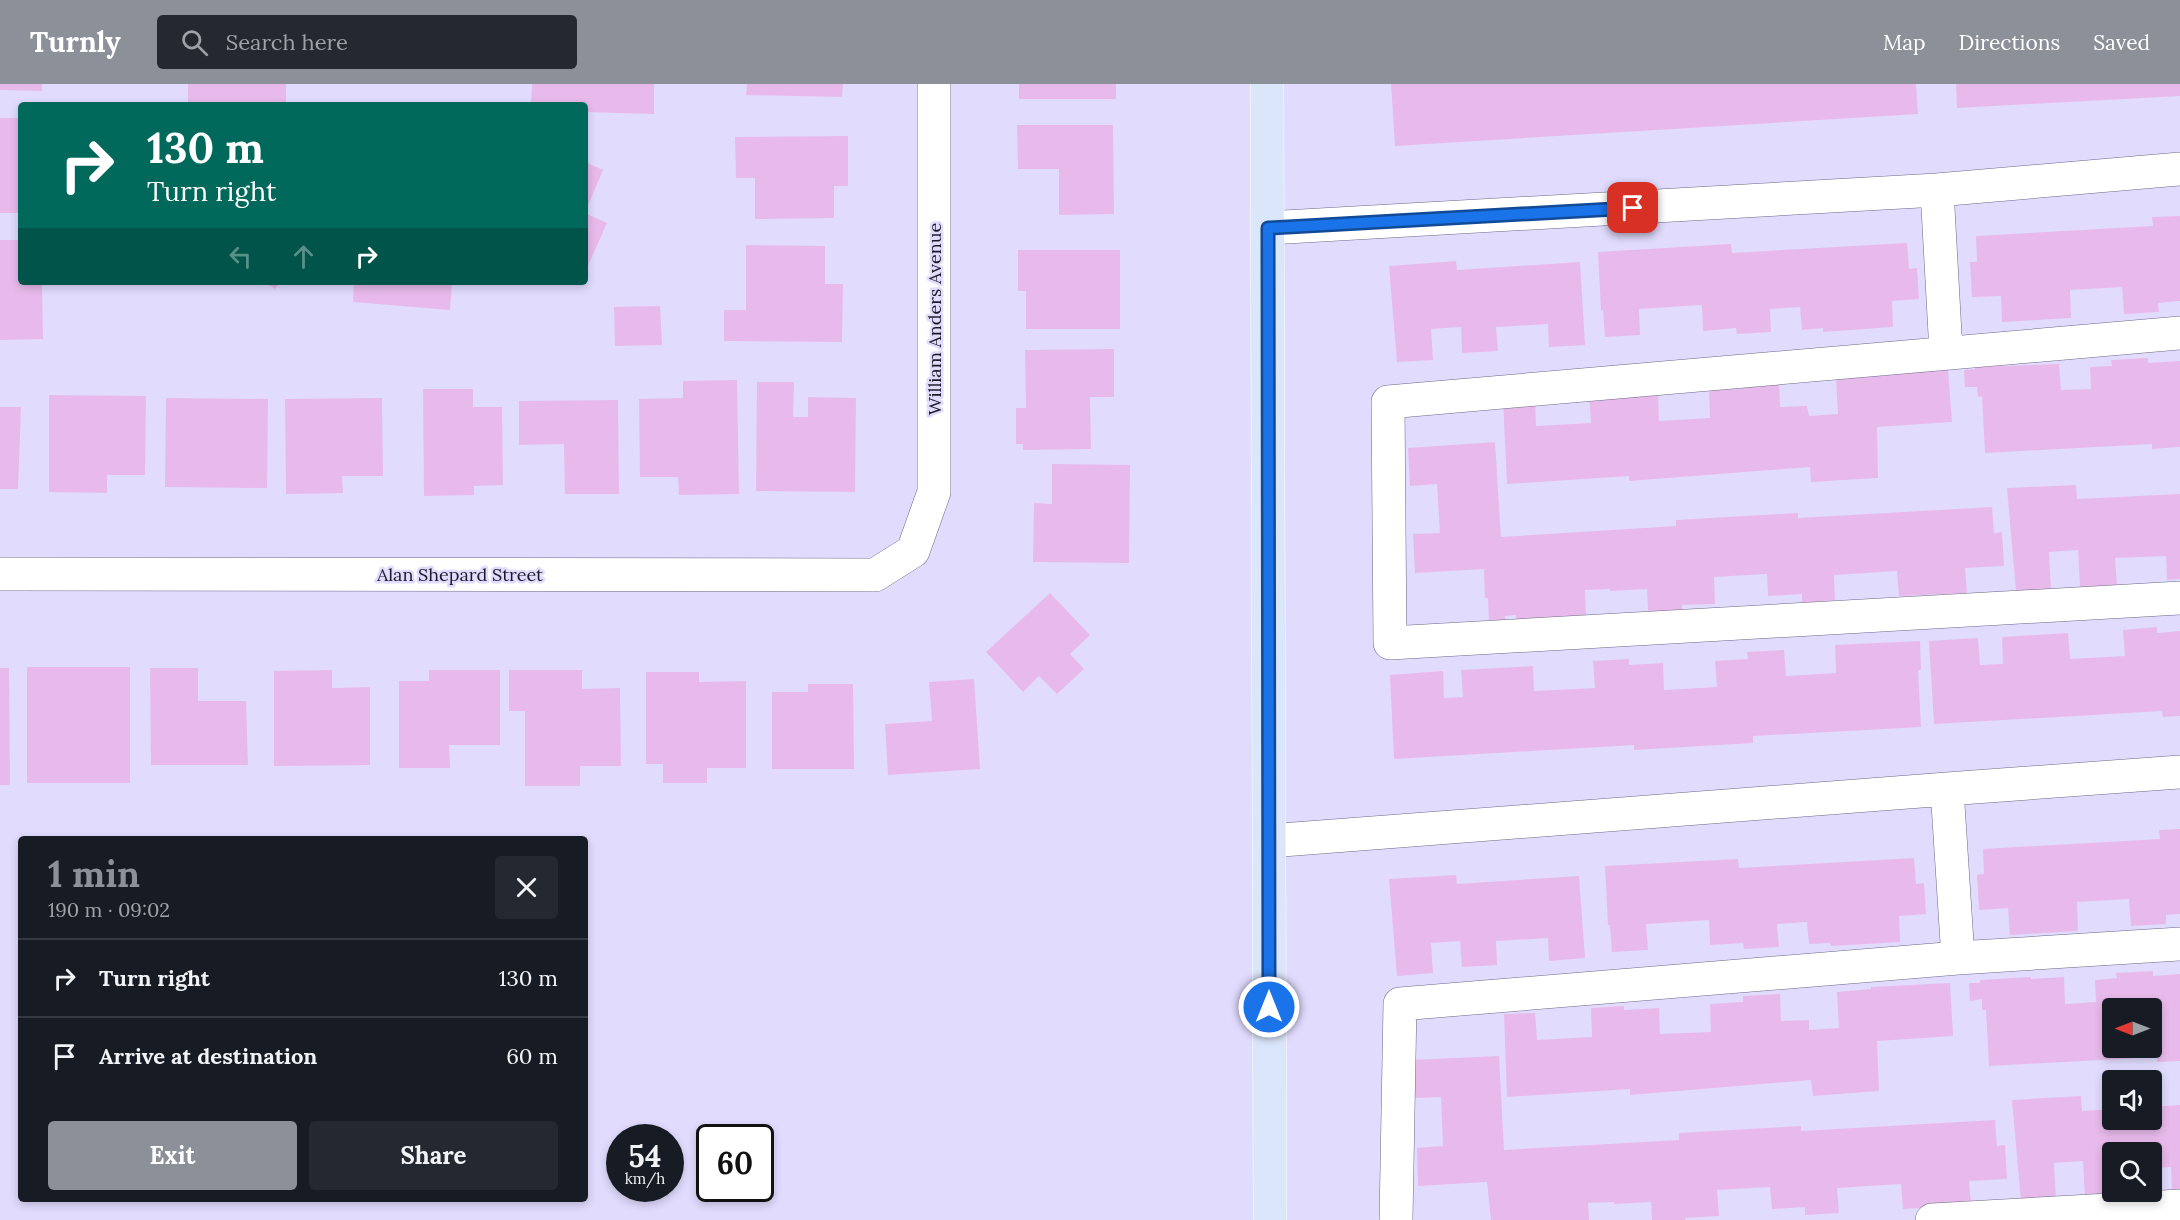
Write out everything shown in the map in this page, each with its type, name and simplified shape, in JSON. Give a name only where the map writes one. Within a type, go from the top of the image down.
[{"type":"main road","points":[[1268,84],[1270,1220]]},
{"type":"street","name":"William Anders Avenue","points":[[913,551],[934,492],[934,84]]},
{"type":"street","points":[[1268,228],[1937,190],[2180,170]]},
{"type":"street","points":[[1937,190],[1946,352]]},
{"type":"street","points":[[2180,333],[1388,402],[1390,643],[2180,598]]},
{"type":"street","name":"Alan Shepard Street","points":[[0,574],[875,574],[913,551]]},
{"type":"street","points":[[1269,841],[2180,772]]},
{"type":"street","points":[[1947,789],[1958,958]]},
{"type":"street","points":[[1396,1220],[1400,1004],[1958,958],[2180,944]]},
{"type":"street","points":[[1932,1220],[2180,1206]]},
{"type":"building","points":[[0,84],[42,84],[42,91],[0,90]]},
{"type":"building","points":[[188,84],[286,84],[286,102],[188,102]]},
{"type":"building","points":[[532,84],[654,84],[654,114],[588,112],[588,102],[531,102]]},
{"type":"building","points":[[747,84],[843,84],[842,97],[746,95]]},
{"type":"building","points":[[1019,84],[1116,84],[1116,99],[1019,99]]},
{"type":"building","points":[[1391,84],[1916,84],[1918,114],[1395,146]]},
{"type":"building","points":[[1956,84],[2180,84],[2180,96],[1957,108]]},
{"type":"building","points":[[0,118],[18,118],[18,213],[0,213]]},
{"type":"building","points":[[1017,125],[1113,125],[1114,214],[1059,215],[1059,169],[1018,169]]},
{"type":"building","points":[[848,136],[848,186],[834,186],[834,218],[755,219],[755,178],[736,178],[735,137]]},
{"type":"building","points":[[588,163],[603,170],[588,206]]},
{"type":"building","points":[[588,214],[607,223],[588,266]]},
{"type":"building","points":[[2180,216],[2180,301],[2158,303],[2159,312],[2124,314],[2122,287],[2070,290],[2071,318],[2002,322],[2001,296],[1972,297],[1970,262],[1977,262],[1976,236],[2153,226],[2152,217]]},
{"type":"building","points":[[0,240],[18,240],[18,285],[42,285],[43,339],[0,340]]},
{"type":"building","points":[[1907,243],[1909,269],[1917,268],[1919,299],[1892,301],[1893,327],[1823,332],[1823,328],[1802,330],[1800,307],[1770,309],[1771,332],[1737,334],[1736,328],[1703,331],[1702,305],[1639,309],[1640,335],[1605,337],[1603,310],[1601,311],[1598,252],[1731,244],[1732,253]]},
{"type":"building","points":[[746,245],[825,246],[825,284],[843,284],[842,342],[724,341],[724,310],[746,310]]},
{"type":"building","points":[[1018,250],[1120,250],[1120,329],[1026,329],[1026,291],[1018,291]]},
{"type":"building","points":[[1456,261],[1457,270],[1580,262],[1585,345],[1549,347],[1548,324],[1496,327],[1498,351],[1462,353],[1461,327],[1431,329],[1433,360],[1397,362],[1389,266]]},
{"type":"building","points":[[354,285],[452,285],[450,310],[353,302]]},
{"type":"building","points":[[660,306],[662,345],[615,346],[614,307]]},
{"type":"building","points":[[1114,349],[1114,397],[1090,397],[1091,449],[1023,450],[1023,444],[1016,444],[1016,408],[1026,408],[1025,350]]},
{"type":"building","points":[[2148,358],[2148,363],[2180,361],[2180,447],[2152,449],[2152,444],[1985,453],[1982,396],[1978,397],[1977,387],[1965,387],[1964,370],[1975,369],[1975,367],[2059,364],[2061,390],[2091,389],[2090,367],[2112,366],[2111,360]]},
{"type":"building","points":[[1948,369],[1952,422],[1877,427],[1878,478],[1811,482],[1810,467],[1629,481],[1629,476],[1507,484],[1503,400],[1535,399],[1536,426],[1591,423],[1589,394],[1658,394],[1659,421],[1710,418],[1709,390],[1742,389],[1741,383],[1779,381],[1780,407],[1807,406],[1809,416],[1838,414],[1836,378]]},
{"type":"building","points":[[737,380],[739,494],[679,495],[678,477],[640,477],[639,399],[683,398],[683,381]]},
{"type":"building","points":[[757,382],[794,382],[793,417],[808,417],[808,397],[856,398],[855,492],[756,491]]},
{"type":"building","points":[[423,389],[473,389],[473,407],[502,407],[503,485],[474,486],[474,495],[424,496]]},
{"type":"building","points":[[49,395],[146,396],[145,475],[107,475],[107,493],[49,492]]},
{"type":"building","points":[[166,398],[268,399],[267,488],[165,487]]},
{"type":"building","points":[[382,398],[383,476],[342,476],[343,493],[286,494],[285,399]]},
{"type":"building","points":[[618,400],[619,494],[565,494],[564,444],[519,445],[519,401]]},
{"type":"building","points":[[0,407],[21,407],[18,489],[0,489]]},
{"type":"building","points":[[1495,442],[1501,537],[1676,526],[1676,520],[1798,513],[1798,518],[1992,507],[1994,533],[2002,532],[2004,566],[1965,568],[1967,593],[1899,596],[1897,571],[1834,575],[1835,600],[1802,603],[1802,594],[1768,596],[1767,574],[1714,577],[1715,604],[1682,605],[1682,611],[1648,613],[1647,589],[1585,590],[1586,617],[1516,621],[1516,615],[1505,616],[1505,622],[1489,623],[1484,569],[1415,573],[1413,534],[1440,533],[1437,484],[1410,486],[1408,448]]},
{"type":"building","points":[[1052,464],[1130,465],[1129,563],[1033,562],[1034,503],[1052,504]]},
{"type":"building","points":[[2076,485],[2077,499],[2180,494],[2180,579],[2167,580],[2166,556],[2115,558],[2117,585],[2080,587],[2078,550],[2049,552],[2051,589],[2016,591],[2007,488]]},
{"type":"building","points":[[1050,593],[1090,635],[1070,654],[1084,669],[1057,694],[1039,676],[1023,692],[986,652]]},
{"type":"building","points":[[2157,627],[2157,633],[2180,631],[2180,716],[2163,717],[2162,711],[1934,724],[1929,641],[1978,638],[1980,665],[2003,664],[2002,637],[2068,633],[2070,659],[2125,656],[2123,630]]},
{"type":"building","points":[[1920,641],[1921,670],[1918,670],[1921,727],[1753,736],[1753,743],[1634,750],[1634,745],[1394,759],[1390,675],[1443,671],[1444,698],[1463,697],[1461,670],[1533,666],[1534,691],[1595,688],[1593,661],[1629,659],[1629,665],[1663,663],[1664,690],[1717,687],[1715,661],[1748,659],[1747,652],[1784,650],[1786,676],[1836,673],[1835,645]]},
{"type":"building","points":[[27,667],[130,667],[130,783],[27,783]]},
{"type":"building","points":[[0,668],[9,668],[10,785],[0,785]]},
{"type":"building","points":[[150,668],[198,668],[198,701],[246,701],[248,765],[151,765]]},
{"type":"building","points":[[332,670],[332,688],[370,687],[370,765],[274,766],[274,671]]},
{"type":"building","points":[[429,670],[500,670],[500,745],[449,745],[450,768],[399,768],[399,681],[429,681]]},
{"type":"building","points":[[509,670],[582,670],[582,689],[620,688],[621,766],[580,766],[580,786],[525,786],[525,711],[509,711]]},
{"type":"building","points":[[646,672],[699,672],[699,682],[746,681],[746,768],[707,768],[707,783],[663,783],[663,764],[646,764]]},
{"type":"building","points":[[974,679],[980,769],[888,775],[885,724],[932,721],[929,682]]},
{"type":"building","points":[[808,684],[853,684],[854,769],[772,769],[772,692],[808,692]]},
{"type":"building","points":[[2180,829],[2180,914],[2166,915],[2166,924],[2131,926],[2129,899],[2077,902],[2078,931],[2010,935],[2008,908],[1979,910],[1977,875],[1984,874],[1983,849],[2160,839],[2159,830]]},
{"type":"building","points":[[1914,858],[1916,884],[1924,883],[1926,914],[1899,916],[1900,942],[1831,946],[1830,943],[1809,944],[1807,922],[1777,924],[1779,947],[1744,949],[1743,943],[1710,945],[1709,920],[1646,924],[1648,950],[1612,952],[1605,866],[1738,859],[1739,868]]},
{"type":"building","points":[[1456,875],[1457,884],[1579,876],[1585,958],[1549,961],[1548,938],[1496,941],[1497,965],[1462,967],[1460,941],[1431,943],[1433,973],[1397,976],[1389,879]]},
{"type":"building","points":[[2153,971],[2153,976],[2180,974],[2180,1061],[2157,1062],[2157,1058],[2162,1058],[2162,998],[2102,998],[2102,1058],[2138,1058],[1989,1066],[1986,1010],[1982,1010],[1982,999],[1970,1001],[1969,983],[1980,983],[1980,980],[2064,977],[2065,1004],[2096,1002],[2095,980],[2117,978],[2116,973]]},
{"type":"building","points":[[1950,983],[1953,1036],[1877,1041],[1879,1091],[1813,1096],[1811,1080],[1630,1095],[1630,1089],[1507,1097],[1504,1014],[1535,1013],[1537,1040],[1592,1037],[1591,1008],[1624,1006],[1624,1010],[1659,1008],[1660,1034],[1711,1032],[1710,1004],[1743,1002],[1743,996],[1780,994],[1781,1021],[1809,1020],[1809,1030],[1839,1028],[1837,992],[1871,989],[1871,987]]},
{"type":"building","points":[[1499,1056],[1504,1150],[1679,1140],[1679,1133],[1801,1126],[1801,1131],[1995,1120],[1997,1146],[2005,1145],[2007,1179],[1969,1181],[1971,1205],[1903,1209],[1901,1184],[1837,1188],[1839,1213],[1805,1215],[1805,1207],[1772,1209],[1770,1187],[1717,1190],[1719,1216],[1685,1218],[1686,1220],[1652,1220],[1651,1202],[1614,1204],[1614,1202],[1588,1203],[1589,1220],[1491,1220],[1487,1182],[1418,1186],[1417,1148],[1443,1146],[1441,1097],[1413,1098],[1411,1060]]},
{"type":"building","points":[[2081,1096],[2082,1111],[2102,1110],[2102,1130],[2162,1130],[2162,1106],[2180,1105],[2180,1191],[2172,1191],[2171,1167],[2162,1167],[2162,1142],[2102,1142],[2102,1197],[2085,1198],[2083,1161],[2054,1163],[2056,1201],[2021,1202],[2012,1100]]},
{"type":"route","points":[[1269,1007],[1268,228],[1633,208]]}]
